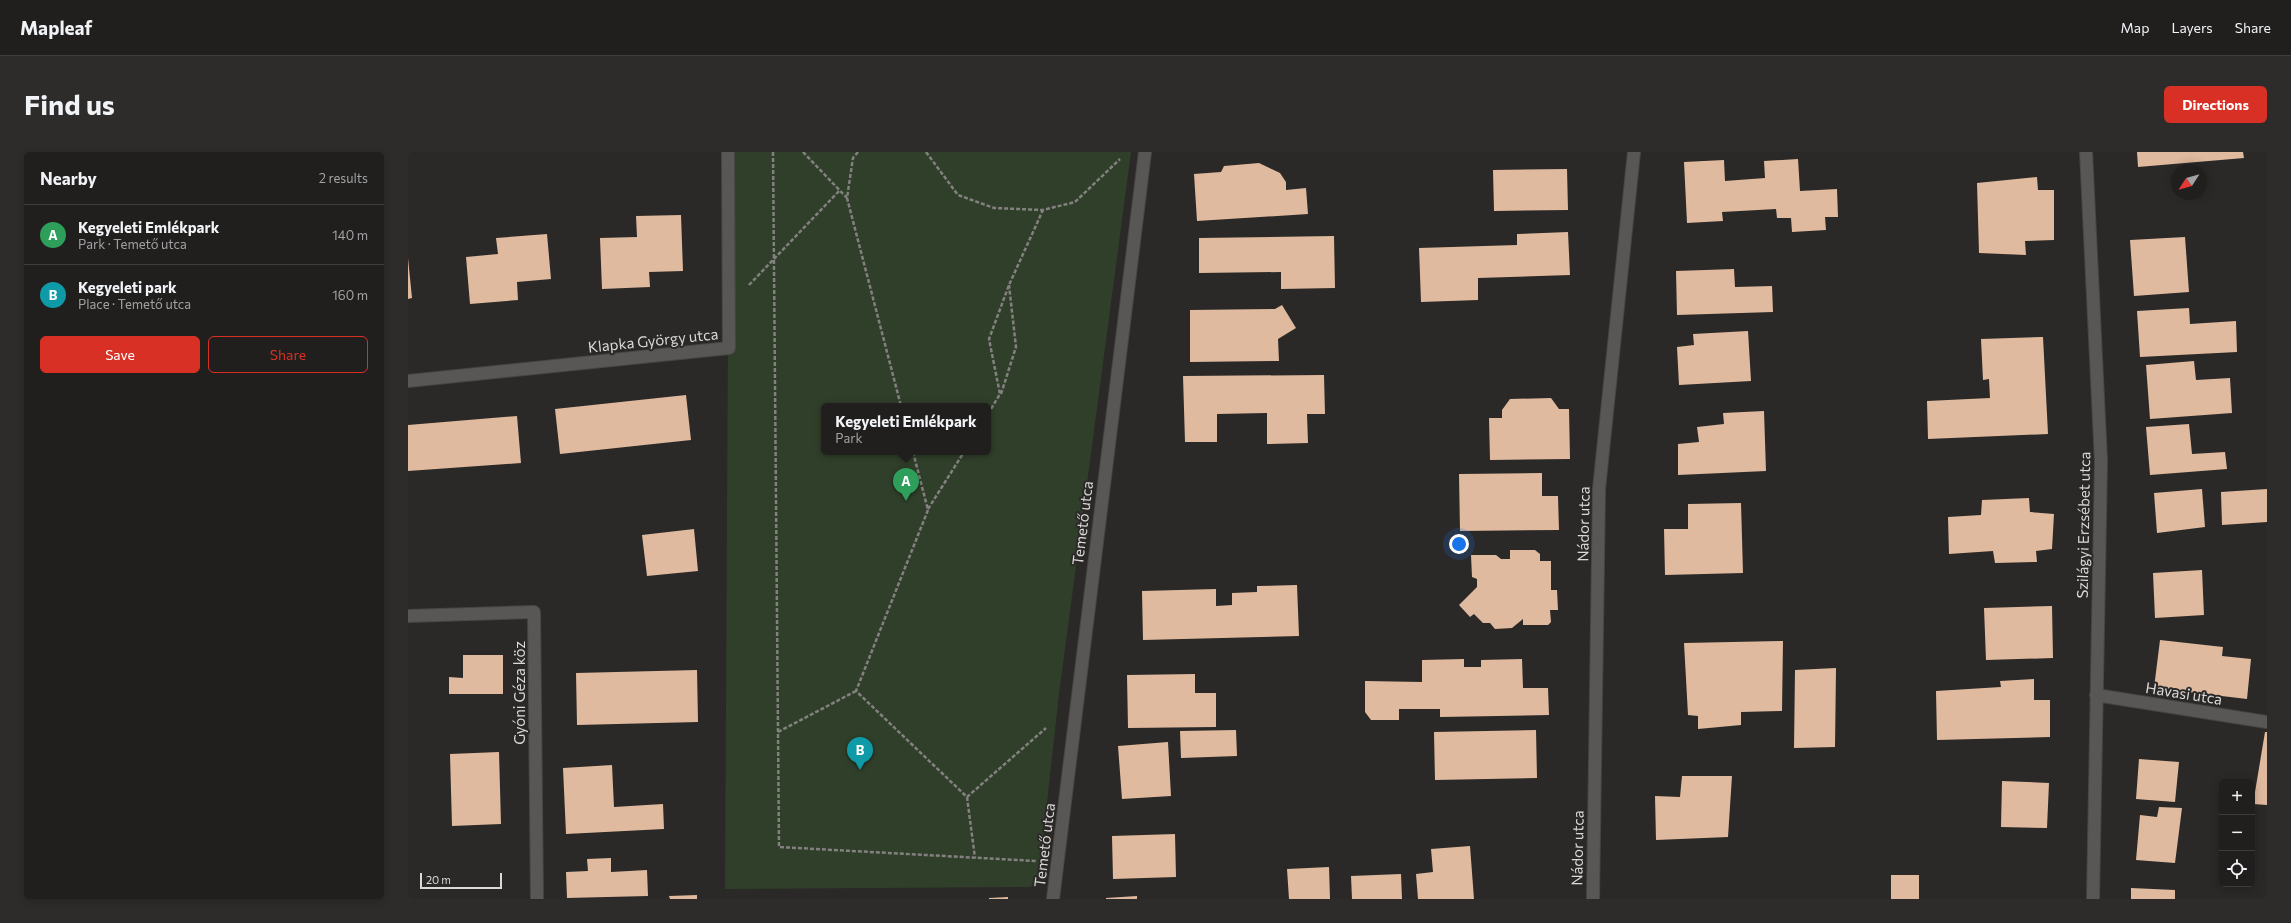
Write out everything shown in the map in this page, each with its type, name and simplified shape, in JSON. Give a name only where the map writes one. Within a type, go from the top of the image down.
[{"type":"street","name":"Klapka György utca","points":[[408,381],[729,348],[728,152]]},
{"type":"street","name":"Temető utca","points":[[1053,899],[1145,152]]},
{"type":"street","name":"Nádor utca","points":[[1593,899],[1599,489],[1634,152]]},
{"type":"street","name":"Szilágyi Erzsébet utca","points":[[2086,152],[2101,461],[2093,899]]},
{"type":"street","name":"Gyóni Géza köz","points":[[408,616],[534,612],[536,899]]},
{"type":"street","name":"Havasi utca","points":[[2096,695],[2267,722]]},
{"type":"path","points":[[773,152],[779,848],[1036,861]]},
{"type":"path","points":[[803,152],[847,198]]},
{"type":"path","points":[[858,152],[853,158],[847,198],[900,403]]},
{"type":"path","points":[[926,152],[958,195],[994,208],[1042,210],[1075,202],[1120,159]]},
{"type":"path","points":[[746,289],[775,255],[840,190]]},
{"type":"path","points":[[1000,394],[989,338],[1009,285],[1042,210]]},
{"type":"path","points":[[991,409],[1000,394],[1016,347],[1009,285]]},
{"type":"path","points":[[914,455],[928,510]]},
{"type":"path","points":[[778,732],[856,691],[928,510],[962,455]]},
{"type":"path","points":[[856,691],[967,797],[975,858]]},
{"type":"path","points":[[967,797],[1046,728]]},
{"type":"green space","points":[[729,152],[1131,152],[1059,694],[1038,884],[1029,887],[725,889]]},
{"type":"building","points":[[2137,152],[2243,152],[2244,158],[2171,164],[2138,167]]},
{"type":"building","points":[[1798,159],[1800,191],[1837,189],[1838,217],[1825,217],[1826,230],[1792,232],[1791,218],[1777,218],[1776,209],[1722,212],[1723,221],[1687,223],[1684,162],[1724,160],[1725,181],[1765,178],[1764,161]]},
{"type":"building","points":[[1259,163],[1280,173],[1286,182],[1286,190],[1306,188],[1308,214],[1197,221],[1194,174],[1221,172],[1224,166]]},
{"type":"building","points":[[1567,169],[1568,210],[1494,211],[1493,170]]},
{"type":"building","points":[[2037,177],[2038,190],[2054,190],[2054,240],[2025,241],[2026,255],[1979,253],[1977,183]]},
{"type":"building","points":[[681,215],[683,271],[649,272],[650,287],[602,289],[600,238],[637,237],[636,216]]},
{"type":"building","points":[[1568,232],[1570,275],[1478,278],[1478,300],[1421,302],[1419,248],[1517,245],[1517,234]]},
{"type":"building","points":[[547,234],[551,279],[517,282],[518,300],[470,304],[466,257],[498,254],[496,238]]},
{"type":"building","points":[[1334,236],[1335,288],[1281,289],[1281,272],[1199,273],[1199,238]]},
{"type":"building","points":[[2185,237],[2189,292],[2134,296],[2130,240]]},
{"type":"building","points":[[408,258],[412,298],[408,299]]},
{"type":"building","points":[[1734,269],[1735,287],[1772,286],[1773,312],[1677,315],[1676,271]]},
{"type":"building","points":[[1282,305],[1296,328],[1278,339],[1279,361],[1190,362],[1190,310],[1275,309]]},
{"type":"building","points":[[2189,308],[2190,324],[2236,321],[2237,352],[2140,357],[2137,311]]},
{"type":"building","points":[[1748,331],[1751,381],[1679,385],[1677,347],[1694,345],[1693,334]]},
{"type":"building","points":[[2043,337],[2048,434],[1928,439],[1927,401],[1990,398],[1989,379],[1983,380],[1981,339]]},
{"type":"building","points":[[2194,361],[2196,380],[2230,378],[2232,413],[2150,419],[2146,365]]},
{"type":"building","points":[[1324,375],[1325,414],[1307,414],[1308,443],[1267,444],[1267,413],[1217,414],[1217,442],[1185,442],[1183,376]]},
{"type":"building","points":[[686,395],[691,440],[560,454],[555,409]]},
{"type":"building","points":[[1551,398],[1559,409],[1569,409],[1570,459],[1490,460],[1489,418],[1502,418],[1502,410],[1510,399]]},
{"type":"building","points":[[1764,411],[1766,471],[1678,475],[1678,444],[1699,442],[1697,427],[1724,424],[1723,413]]},
{"type":"building","points":[[517,416],[521,463],[408,471],[408,425]]},
{"type":"building","points":[[2189,424],[2192,454],[2225,452],[2227,469],[2150,475],[2146,427]]},
{"type":"building","points":[[1542,473],[1542,496],[1558,496],[1559,530],[1460,531],[1459,474]]},
{"type":"building","points":[[2202,489],[2205,527],[2157,533],[2154,493]]},
{"type":"building","points":[[2267,489],[2267,522],[2222,525],[2221,492]]},
{"type":"building","points":[[2029,498],[2030,512],[2054,514],[2052,549],[2036,551],[2037,562],[1995,563],[1993,551],[1949,554],[1948,517],[1981,515],[1982,500]]},
{"type":"building","points":[[1741,503],[1743,573],[1665,575],[1664,529],[1688,529],[1688,504]]},
{"type":"building","points":[[694,529],[698,571],[647,576],[642,535]]},
{"type":"building","points":[[1510,550],[1535,550],[1540,554],[1540,561],[1551,561],[1551,590],[1557,590],[1558,610],[1550,610],[1551,622],[1548,625],[1523,625],[1523,619],[1512,628],[1495,629],[1490,623],[1483,623],[1474,614],[1470,617],[1459,605],[1477,587],[1477,579],[1472,577],[1471,555],[1496,555],[1501,559],[1510,559]]},
{"type":"building","points":[[2202,570],[2204,615],[2155,618],[2153,573]]},
{"type":"building","points":[[1297,585],[1299,636],[1143,640],[1142,591],[1216,589],[1216,606],[1232,605],[1232,593],[1257,592],[1257,586]]},
{"type":"building","points":[[2052,606],[2053,658],[1986,660],[1984,608]]},
{"type":"building","points":[[2160,640],[2223,647],[2222,656],[2251,659],[2247,699],[2154,688]]},
{"type":"building","points":[[1783,641],[1782,711],[1741,712],[1741,725],[1698,729],[1698,716],[1688,715],[1684,643]]},
{"type":"building","points":[[463,655],[503,655],[503,694],[449,694],[449,677],[463,678]]},
{"type":"building","points":[[1464,659],[1464,667],[1481,667],[1481,660],[1522,659],[1523,688],[1548,688],[1549,715],[1440,717],[1440,709],[1399,709],[1399,720],[1371,720],[1365,712],[1365,681],[1422,682],[1422,660]]},
{"type":"building","points":[[1836,668],[1835,747],[1794,748],[1795,670]]},
{"type":"building","points":[[697,670],[698,722],[577,725],[576,673]]},
{"type":"building","points":[[1195,674],[1195,693],[1216,693],[1216,727],[1128,728],[1127,675]]},
{"type":"building","points":[[2034,679],[2034,700],[2050,700],[2050,737],[1937,740],[1936,691],[2001,687],[2000,681]]},
{"type":"building","points":[[1236,730],[1237,756],[1181,758],[1180,731]]},
{"type":"building","points":[[1536,730],[1537,778],[1435,780],[1434,732]]},
{"type":"building","points":[[2265,732],[2267,732],[2267,805],[2255,804],[2255,792]]},
{"type":"building","points":[[1168,742],[1171,796],[1122,799],[1118,746]]},
{"type":"building","points":[[499,752],[501,824],[452,826],[450,754]]},
{"type":"building","points":[[2139,759],[2179,762],[2175,802],[2136,799]]},
{"type":"building","points":[[612,765],[614,807],[663,804],[664,829],[566,834],[563,768]]},
{"type":"building","points":[[1682,776],[1732,776],[1728,837],[1656,840],[1655,796],[1680,797]]},
{"type":"building","points":[[2002,781],[2049,783],[2047,828],[2001,827]]},
{"type":"building","points":[[2159,807],[2182,808],[2175,863],[2136,860],[2140,815],[2157,817]]},
{"type":"building","points":[[1175,834],[1176,877],[1113,879],[1112,836]]},
{"type":"building","points":[[1470,846],[1474,899],[1418,899],[1416,874],[1433,872],[1431,849]]},
{"type":"building","points":[[611,858],[611,872],[647,870],[648,896],[567,898],[566,872],[588,871],[587,859]]},
{"type":"building","points":[[1329,867],[1330,899],[1289,899],[1287,869]]},
{"type":"building","points":[[1401,874],[1402,899],[1352,899],[1351,876]]},
{"type":"building","points":[[1891,875],[1919,875],[1919,899],[1891,899]]},
{"type":"building","points":[[2131,888],[2175,890],[2175,899],[2131,899]]},
{"type":"building","points":[[697,895],[697,899],[670,899],[669,896]]},
{"type":"building","points":[[1137,896],[1137,899],[1106,899],[1106,898]]},
{"type":"building","points":[[1008,897],[1008,899],[989,899],[989,898]]},
{"type":"place","name":"Kegyeleti Emlékpark","points":[[906,501]]},
{"type":"place","name":"Kegyeleti park","points":[[860,770]]}]
